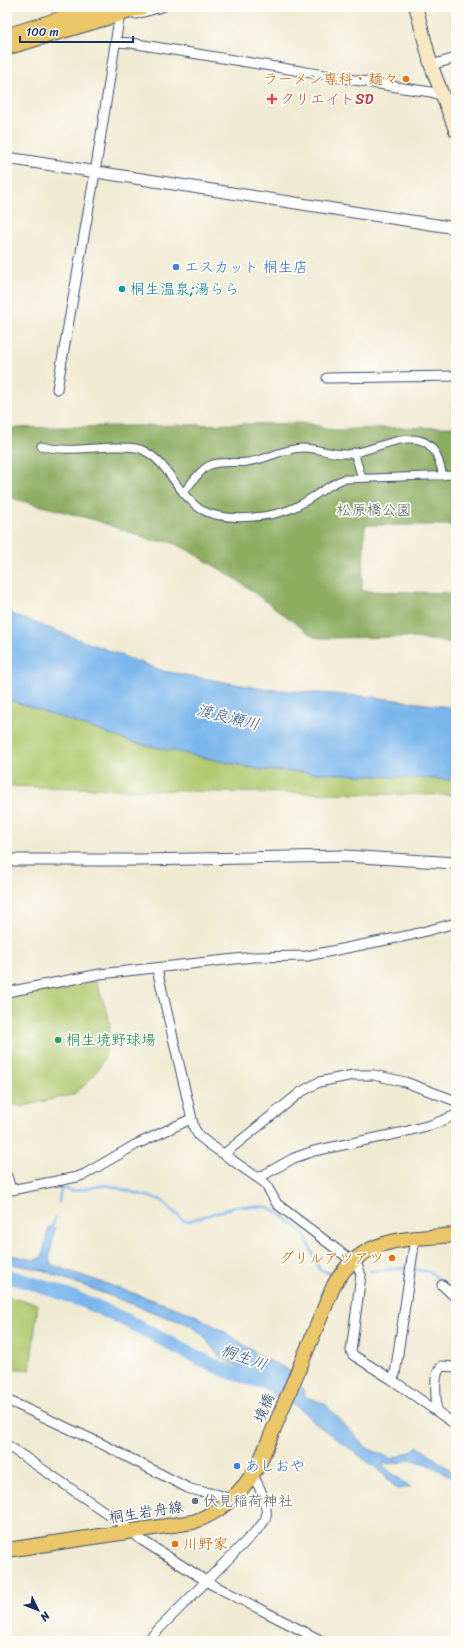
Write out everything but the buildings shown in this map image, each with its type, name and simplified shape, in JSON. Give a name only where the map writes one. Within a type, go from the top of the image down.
[{"type":"highway","points":[[7,28],[74,7]]},
{"type":"highway","points":[[7,36],[99,7]]},
{"type":"highway","points":[[7,47],[142,7]]},
{"type":"main road","points":[[416,7],[431,65],[456,131]]},
{"type":"main road","points":[[352,1261],[381,1244],[416,1238],[456,1235]]},
{"type":"main road","name":"境橋","points":[[262,1456],[334,1285],[341,1272],[352,1261]]},
{"type":"main road","name":"桐生岩舟線","points":[[7,1550],[133,1532],[203,1519],[218,1511],[242,1488],[252,1476],[262,1456]]},
{"type":"street","points":[[7,55],[119,19],[162,7]]},
{"type":"street","points":[[57,390],[95,173],[119,19]]},
{"type":"street","points":[[116,42],[131,43],[431,92],[443,96]]},
{"type":"street","points":[[431,65],[456,58]]},
{"type":"street","points":[[7,158],[95,173],[456,228]]},
{"type":"street","points":[[328,378],[456,376]]},
{"type":"street","points":[[183,493],[204,469],[218,463],[260,460],[286,450],[303,448],[347,454],[404,440],[418,440],[429,444],[436,454],[444,476]]},
{"type":"street","points":[[41,446],[64,449],[124,446],[139,449],[157,459],[183,493],[201,510],[213,515],[230,517],[258,516],[282,512],[300,505],[336,482],[344,479],[456,475]]},
{"type":"street","points":[[354,452],[362,478]]},
{"type":"street","points":[[7,860],[140,860],[345,856],[456,862]]},
{"type":"street","points":[[7,992],[100,974],[253,957],[307,956],[411,935],[456,923]]},
{"type":"street","points":[[157,968],[194,1128],[209,1144],[265,1183],[277,1204],[358,1267],[361,1276],[351,1351],[353,1355],[436,1410],[456,1426]]},
{"type":"street","points":[[224,1154],[301,1092],[319,1082],[353,1075],[374,1075],[405,1082],[456,1101]]},
{"type":"street","points":[[258,1178],[294,1158],[314,1150],[400,1133],[434,1124],[456,1115]]},
{"type":"street","points":[[7,1176],[11,1190],[77,1177],[136,1145],[191,1119]]},
{"type":"street","points":[[391,1379],[395,1374],[416,1238]]},
{"type":"street","points":[[442,1285],[456,1298]]},
{"type":"street","points":[[436,1410],[438,1398],[436,1382],[438,1371],[442,1366],[456,1366]]},
{"type":"street","points":[[7,1400],[100,1443],[188,1488],[202,1493],[222,1495],[229,1500]]},
{"type":"street","points":[[7,1445],[70,1487],[133,1532],[140,1539],[206,1581],[322,1641]]},
{"type":"street","points":[[147,1641],[253,1534],[265,1519],[266,1510],[262,1494],[258,1484],[252,1476]]},
{"type":"green space","name":"松原橋公園","points":[[306,423],[334,430],[456,427],[456,525],[365,525],[362,591],[456,593],[456,643],[405,637],[314,637],[233,577],[186,549],[168,541],[154,541],[95,520],[7,497],[7,428]]},
{"type":"green space","points":[[7,699],[132,742],[262,770],[456,780],[456,795],[222,792],[7,786]]},
{"type":"green space","name":"桐生境野球場","points":[[95,979],[108,1014],[110,1027],[105,1057],[95,1074],[74,1094],[21,1107],[10,1103],[7,1087],[7,996]]},
{"type":"green space","points":[[7,1297],[38,1304],[30,1370],[7,1368]]},
{"type":"water","name":"渡良瀬川","points":[[7,609],[14,615],[163,671],[263,689],[373,697],[456,708],[456,780],[262,770],[132,742],[7,699]]},
{"type":"water","points":[[49,1227],[55,1228],[49,1259],[52,1265],[193,1314],[225,1332],[260,1356],[287,1369],[303,1389],[304,1396],[325,1404],[367,1448],[392,1459],[413,1451],[417,1446],[456,1474],[456,1479],[427,1464],[411,1459],[398,1463],[382,1464],[411,1487],[397,1489],[380,1471],[319,1426],[295,1405],[274,1396],[272,1392],[273,1387],[218,1355],[202,1334],[188,1324],[42,1270],[7,1263],[7,1254],[34,1260],[42,1257]]},
{"type":"waterway","points":[[59,1202],[61,1188],[73,1191],[106,1185],[161,1200],[183,1220],[188,1221],[238,1206],[267,1207],[279,1213],[299,1229],[306,1237],[320,1270],[332,1274]]},
{"type":"waterway","points":[[52,1230],[55,1217]]},
{"type":"waterway","points":[[370,1271],[408,1268]]},
{"type":"waterway","points":[[413,1269],[429,1272],[445,1283]]},
{"type":"waterway","name":"桐生川","points":[[7,1276],[47,1288],[113,1314],[182,1350],[225,1370],[286,1389]]},
{"type":"place","name":"ラーメン専科・麺々","points":[[406,79]]},
{"type":"place","name":"クリエイトSD","points":[[272,99]]},
{"type":"place","name":"エスカット 桐生店","points":[[176,267]]},
{"type":"place","name":"桐生温泉;湯らら","points":[[122,289]]},
{"type":"place","name":"桐生境野球場","points":[[58,1040]]},
{"type":"place","name":"グリルアツアツ","points":[[392,1258]]},
{"type":"place","name":"あしおや","points":[[237,1466]]},
{"type":"place","name":"伏見稲荷神社","points":[[195,1501]]},
{"type":"place","name":"川野家","points":[[175,1544]]}]
